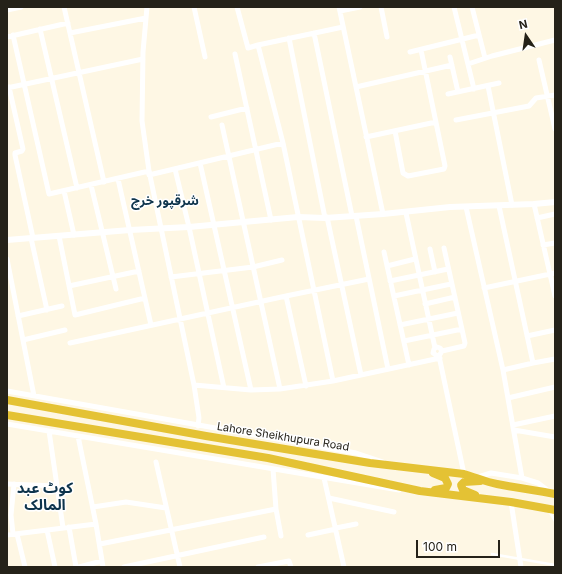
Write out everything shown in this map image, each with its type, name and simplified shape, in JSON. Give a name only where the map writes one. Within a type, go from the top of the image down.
[{"type":"highway","name":"Lahore Sheikhupura Road","points":[[7,400],[206,436],[362,462],[464,474],[478,477],[496,484],[528,488],[554,494]]},
{"type":"highway","name":"Lahore Sheikhupura Road","points":[[7,415],[268,458],[420,491],[511,502],[552,509]]},
{"type":"highway","points":[[420,491],[446,488],[448,484],[443,477],[421,469]]},
{"type":"highway","points":[[483,499],[463,490],[461,486],[464,482],[487,481]]},
{"type":"street","points":[[7,10],[21,7]]},
{"type":"street","points":[[64,7],[104,182]]},
{"type":"street","points":[[147,7],[143,59],[142,121],[149,173],[160,229],[194,385],[199,418],[198,426]]},
{"type":"street","points":[[194,7],[205,57]]},
{"type":"street","points":[[237,7],[248,48],[343,27]]},
{"type":"street","points":[[360,7],[339,9],[383,214]]},
{"type":"street","points":[[381,7],[387,37]]},
{"type":"street","points":[[454,7],[474,88]]},
{"type":"street","points":[[472,7],[485,58]]},
{"type":"street","points":[[70,33],[146,18]]},
{"type":"street","points":[[7,37],[68,23]]},
{"type":"street","points":[[40,29],[77,188]]},
{"type":"street","points":[[314,33],[388,369]]},
{"type":"street","points":[[13,35],[49,194],[118,179],[175,169],[283,143]]},
{"type":"street","points":[[410,52],[479,35]]},
{"type":"street","points":[[289,38],[326,217],[361,375]]},
{"type":"street","points":[[468,64],[485,58],[555,40]]},
{"type":"street","points":[[258,45],[283,143],[334,381]]},
{"type":"street","points":[[395,131],[403,173],[405,175],[408,176],[443,170],[445,166],[421,50]]},
{"type":"street","points":[[235,54],[271,220]]},
{"type":"street","points":[[450,57],[458,92]]},
{"type":"street","points":[[47,310],[15,155],[23,149],[8,88],[143,59]]},
{"type":"street","points":[[539,60],[555,129]]},
{"type":"street","points":[[356,87],[452,65]]},
{"type":"street","points":[[448,94],[499,83]]},
{"type":"street","points":[[488,86],[512,205]]},
{"type":"street","points":[[456,120],[529,106],[536,98],[555,95]]},
{"type":"street","points":[[211,117],[247,108]]},
{"type":"street","points":[[366,137],[436,122]]},
{"type":"street","points":[[222,125],[280,390]]},
{"type":"street","points":[[200,163],[215,224],[251,390]]},
{"type":"street","points":[[175,169],[224,388]]},
{"type":"street","points":[[118,179],[152,325]]},
{"type":"street","points":[[91,185],[116,289]]},
{"type":"street","points":[[64,191],[74,235]]},
{"type":"street","points":[[7,240],[130,230],[189,227],[298,217],[406,213],[450,207],[499,206],[555,202]]},
{"type":"street","points":[[534,204],[543,245],[553,274],[555,296]]},
{"type":"street","points":[[499,206],[533,363]]},
{"type":"street","points":[[466,207],[503,370],[522,478]]},
{"type":"street","points":[[406,213],[435,348],[433,351],[434,354],[440,355]]},
{"type":"street","points":[[537,218],[555,214]]},
{"type":"street","points":[[59,236],[75,315],[145,298]]},
{"type":"street","points":[[543,245],[555,243]]},
{"type":"street","points":[[194,385],[251,390],[280,390],[334,381],[409,365],[440,355],[465,344],[444,248]]},
{"type":"street","points":[[430,249],[435,272]]},
{"type":"street","points":[[384,252],[409,365]]},
{"type":"street","points":[[7,259],[10,291],[18,316],[34,396]]},
{"type":"street","points":[[387,266],[416,259]]},
{"type":"street","points":[[171,277],[253,267],[282,260]]},
{"type":"street","points":[[390,281],[448,269]]},
{"type":"street","points":[[69,286],[139,271]]},
{"type":"street","points":[[484,288],[553,274]]},
{"type":"street","points":[[70,343],[369,279]]},
{"type":"street","points":[[394,296],[451,284]]},
{"type":"street","points":[[286,296],[306,386]]},
{"type":"street","points":[[425,304],[455,298]]},
{"type":"street","points":[[18,316],[62,306]]},
{"type":"street","points":[[400,325],[458,313]]},
{"type":"street","points":[[404,341],[462,329]]},
{"type":"street","points":[[23,340],[65,330]]},
{"type":"street","points":[[527,336],[555,330]]},
{"type":"street","points":[[440,355],[464,474]]},
{"type":"street","points":[[503,370],[555,359]]},
{"type":"street","points":[[508,398],[555,387]]},
{"type":"street","points":[[7,392],[356,453],[396,466]]},
{"type":"street","points":[[513,428],[555,416]]},
{"type":"street","points":[[7,424],[324,478],[393,489],[420,491]]},
{"type":"street","points":[[513,428],[555,437]]},
{"type":"street","points":[[49,431],[57,486],[66,528],[78,567],[103,564],[78,436]]},
{"type":"street","points":[[156,462],[180,567]]},
{"type":"street","points":[[273,469],[276,509],[281,536]]},
{"type":"street","points":[[478,477],[491,473],[522,478],[538,483],[554,494]]},
{"type":"street","points":[[324,478],[344,567]]},
{"type":"street","points":[[7,484],[57,486]]},
{"type":"street","points":[[14,484],[11,515],[12,535],[25,567]]},
{"type":"street","points":[[329,498],[394,512]]},
{"type":"street","points":[[93,507],[126,502],[166,508]]},
{"type":"street","points":[[511,502],[521,567]]},
{"type":"street","points":[[100,544],[276,509]]},
{"type":"street","points":[[12,535],[96,524]]},
{"type":"street","points":[[308,534],[356,524]]},
{"type":"street","points":[[47,530],[55,567]]},
{"type":"street","points":[[124,567],[264,537]]},
{"type":"street","points":[[258,567],[289,561],[291,567]]},
{"type":"lane","points":[[552,509],[555,521]]},
{"type":"lane","points":[[492,554],[555,565]]},
{"type":"district","name":"شرقپور خرچ","points":[[165,201]]},
{"type":"district","name":"کوٹ عبد المالک","points":[[45,496]]}]
